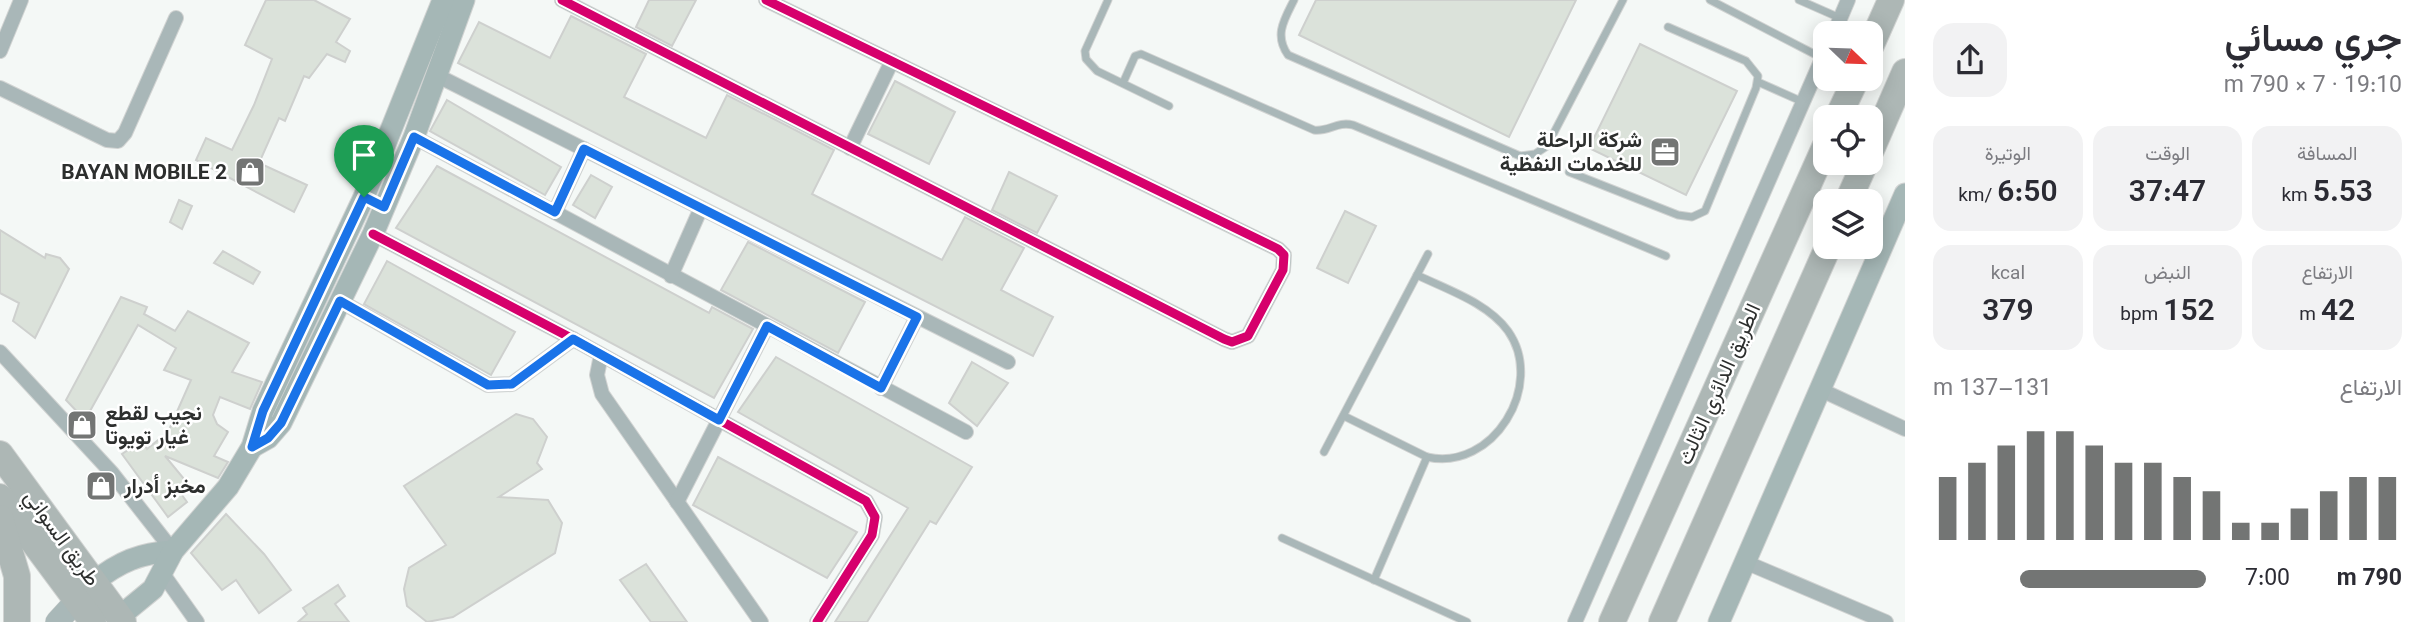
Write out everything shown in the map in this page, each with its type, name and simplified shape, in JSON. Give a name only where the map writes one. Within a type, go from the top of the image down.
[{"type":"highway","points":[[1882,21],[1891,0]]},
{"type":"highway","points":[[1883,122],[1905,72]]},
{"type":"highway","name":"الطريق الدائري الثالث","points":[[1612,622],[1813,174]]},
{"type":"highway","name":"الطريق الدائري الثالث","points":[[1662,622],[1823,259]]},
{"type":"highway","name":"طريق السواني","points":[[0,454],[85,591],[93,622]]},
{"type":"highway","name":"طريق السواني","points":[[0,497],[85,591],[118,620]]},
{"type":"highway","points":[[0,517],[17,576],[17,622]]},
{"type":"main road","points":[[118,620],[147,596],[163,574],[173,551],[215,505],[252,447],[263,411],[364,197],[443,0]]},
{"type":"main road","points":[[252,447],[268,438],[281,423],[373,234],[414,137],[464,0]]},
{"type":"main road","points":[[1719,622],[1905,194]]},
{"type":"main road","points":[[364,197],[384,207]]},
{"type":"main road","points":[[57,622],[85,591],[128,559],[154,552],[173,551]]},
{"type":"street","points":[[0,51],[21,0]]},
{"type":"street","points":[[562,0],[1232,342],[1248,337],[1283,270],[1284,255],[1270,245],[765,0]]},
{"type":"street","points":[[1839,21],[1848,0]]},
{"type":"street","points":[[0,88],[107,139],[118,141],[125,133],[176,18]]},
{"type":"street","points":[[850,148],[892,61]]},
{"type":"street","points":[[436,75],[1008,362]]},
{"type":"street","points":[[1575,622],[1813,80]]},
{"type":"street","points":[[414,137],[966,432]]},
{"type":"street","points":[[555,212],[584,149]]},
{"type":"street","points":[[671,276],[701,208]]},
{"type":"street","points":[[373,234],[573,339],[866,502],[872,508],[875,526],[872,535],[817,622]]},
{"type":"street","points":[[340,301],[488,385],[512,384],[573,339]]},
{"type":"street","points":[[881,388],[917,317]]},
{"type":"street","points":[[677,502],[767,326]]},
{"type":"street","points":[[0,352],[112,472],[173,551]]},
{"type":"street","points":[[601,355],[597,375],[602,394],[761,622]]},
{"type":"street","points":[[1819,389],[1905,429]]},
{"type":"street","points":[[1745,562],[1886,622]]},
{"type":"street","points":[[163,574],[197,622]]},
{"type":"lane","points":[[1108,0],[1086,51],[1090,66],[1169,106]]},
{"type":"lane","points":[[1294,0],[1280,34],[1281,45],[1288,55],[1520,156],[1535,154],[1547,146],[1623,0]]},
{"type":"lane","points":[[1710,0],[1813,50]]},
{"type":"lane","points":[[1798,0],[1840,18]]},
{"type":"lane","points":[[1569,172],[1678,215],[1699,215],[1709,205],[1758,82],[1756,70],[1746,61],[1668,27]]},
{"type":"lane","points":[[1123,83],[1135,56],[1141,54],[1314,130],[1325,130],[1340,123],[1353,125],[1666,256]]},
{"type":"lane","points":[[1758,82],[1803,102]]},
{"type":"lane","points":[[1324,452],[1428,254]]},
{"type":"lane","points":[[1344,416],[1427,457],[1454,460],[1489,441],[1512,409],[1519,371],[1515,345],[1497,318],[1418,275]]},
{"type":"lane","points":[[1374,580],[1427,457]]},
{"type":"lane","points":[[1282,538],[1467,622]]},
{"type":"building","points":[[266,0],[314,0],[350,19],[336,42],[350,51],[345,62],[327,54],[309,78],[304,76],[285,121],[279,118],[259,163],[307,185],[294,212],[196,160],[206,138],[232,150],[254,105],[272,59],[245,45]]},
{"type":"building","points":[[649,0],[696,0],[672,46],[636,27]]},
{"type":"building","points":[[1316,0],[1576,0],[1509,137],[1299,35]]},
{"type":"building","points":[[571,16],[646,54],[624,97],[706,138],[727,95],[834,150],[812,194],[942,260],[965,217],[1024,248],[1001,290],[1053,317],[1033,356],[458,63],[479,22],[550,58]]},
{"type":"building","points":[[1640,44],[1737,91],[1686,195],[1589,148]]},
{"type":"building","points":[[895,81],[955,112],[929,164],[868,134]]},
{"type":"building","points":[[447,100],[561,167],[545,195],[430,131]]},
{"type":"building","points":[[437,166],[709,313],[712,307],[753,329],[714,398],[396,228]]},
{"type":"building","points":[[1009,172],[1057,196],[1037,233],[992,210]]},
{"type":"building","points":[[591,175],[612,187],[595,218],[573,205]]},
{"type":"building","points":[[179,200],[192,206],[182,229],[170,222]]},
{"type":"building","points":[[1345,211],[1376,226],[1348,283],[1317,268]]},
{"type":"building","points":[[0,230],[45,258],[46,254],[60,258],[69,269],[35,338],[13,321],[19,303],[0,293]]},
{"type":"building","points":[[748,242],[865,302],[838,353],[721,290]]},
{"type":"building","points":[[223,251],[260,272],[253,284],[214,263]]},
{"type":"building","points":[[387,261],[515,332],[491,375],[364,304]]},
{"type":"building","points":[[121,297],[147,307],[144,314],[175,331],[188,311],[249,343],[232,372],[262,382],[250,409],[220,397],[213,415],[217,424],[228,432],[214,456],[228,462],[218,478],[165,456],[189,485],[179,491],[187,502],[168,517],[122,454],[142,441],[147,449],[168,432],[191,380],[164,370],[176,348],[138,325],[85,420],[66,400]]},
{"type":"building","points":[[776,357],[972,467],[936,524],[930,521],[867,622],[835,622],[908,508],[738,412]]},
{"type":"building","points":[[972,362],[1008,383],[977,426],[949,403]]},
{"type":"building","points":[[516,414],[533,419],[547,437],[537,463],[542,469],[499,497],[548,500],[562,523],[555,553],[453,617],[427,622],[407,606],[404,589],[409,568],[446,545],[404,486]]},
{"type":"building","points":[[718,457],[857,532],[827,578],[693,505]]},
{"type":"building","points":[[226,514],[264,554],[291,590],[259,613],[236,580],[222,590],[191,553]]},
{"type":"building","points":[[646,564],[687,622],[651,622],[620,580]]},
{"type":"building","points":[[338,585],[345,596],[335,604],[349,622],[298,622],[307,614],[303,608]]},
{"type":"cycle path","points":[[562,0],[1224,339],[1232,342],[1248,336],[1283,270],[1284,255],[1278,249],[766,0]]},
{"type":"cycle path","points":[[373,234],[573,339],[866,501],[875,517],[872,535],[817,622]]},
{"type":"place","name":"شركة الراحلة للخدمات النفظية","points":[[1665,152]]},
{"type":"place","name":"BAYAN MOBILE 2","points":[[250,172]]},
{"type":"place","name":"نجيب لقطع غيار تويوتا","points":[[82,425]]},
{"type":"place","name":"مخبز أدرار","points":[[101,486]]},
{"type":"route","points":[[414,137],[555,212],[584,149],[917,317],[881,388],[767,326],[719,420],[573,339],[512,384],[500,387],[488,385],[340,301],[281,423],[268,438],[252,447],[263,411],[364,197],[384,207],[414,137]]}]
